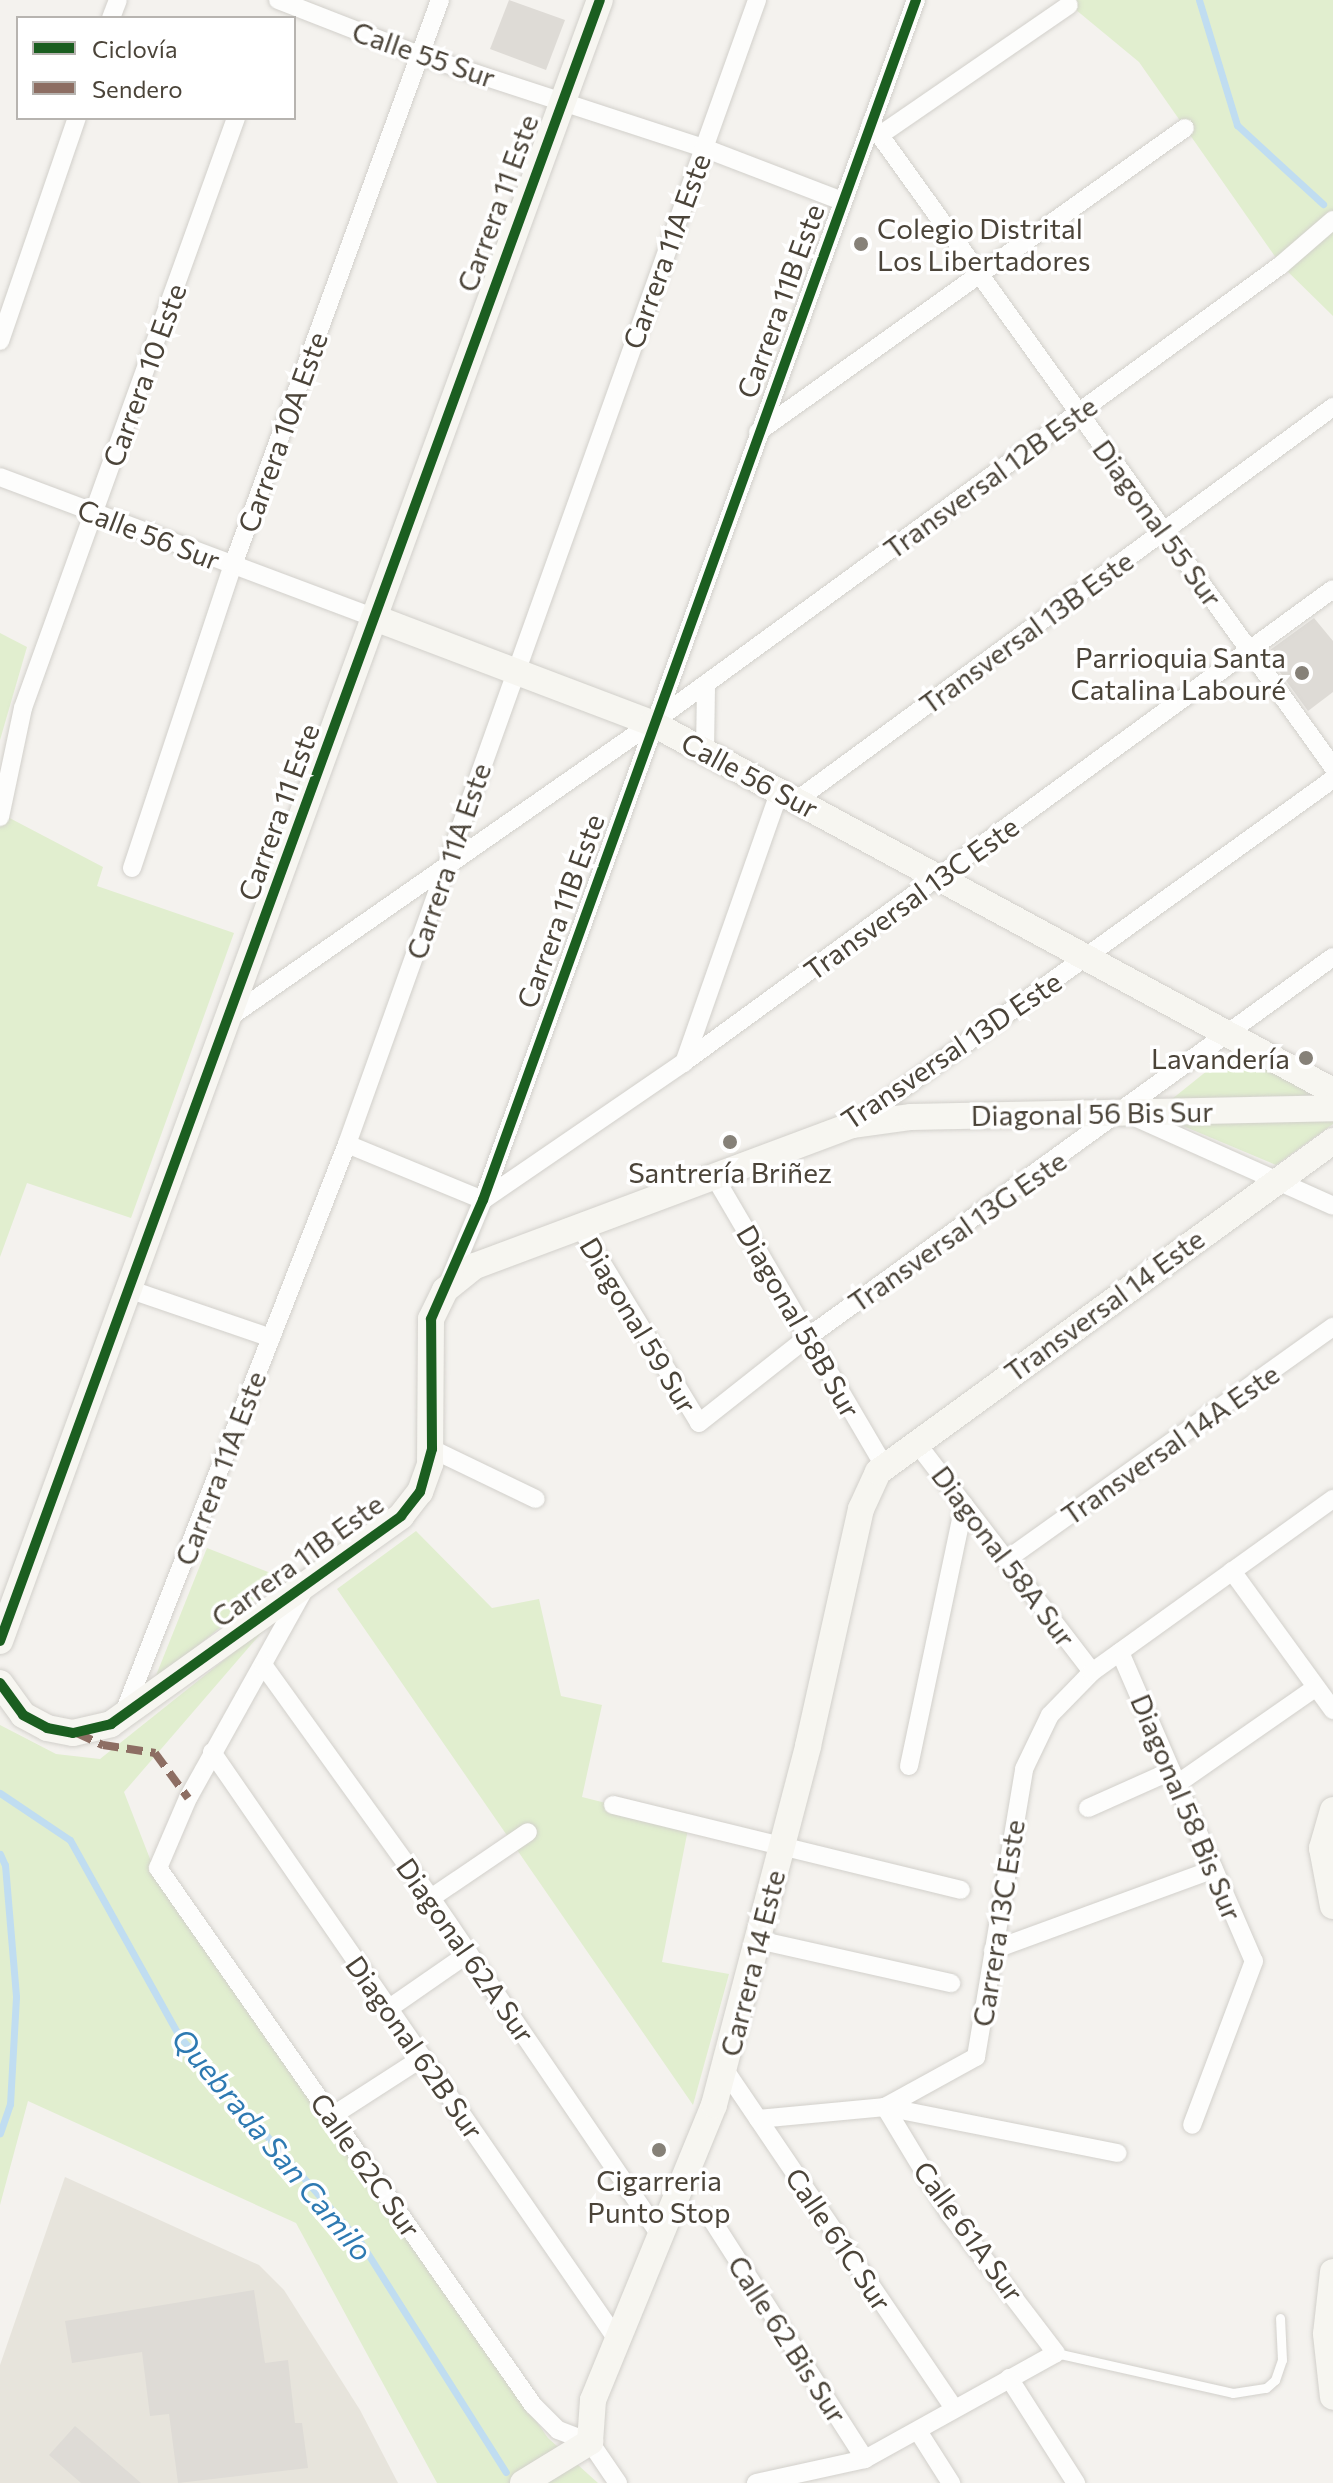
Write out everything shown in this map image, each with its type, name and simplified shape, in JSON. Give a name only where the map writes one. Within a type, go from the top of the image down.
[{"type":"street","name":"Calle 55 Sur","points":[[278,0],[419,55],[704,148],[842,201]]},
{"type":"street","name":"Carrera 10A Este","points":[[132,868],[233,565],[440,0]]},
{"type":"street","name":"Carrera 11 Este","points":[[0,1641],[375,618],[560,99],[600,0]]},
{"type":"street","name":"Carrera 11A Este","points":[[122,1717],[347,1144],[757,0]]},
{"type":"street","name":"Carrera 11B Este","points":[[122,1717],[411,1505],[426,1478],[432,1449],[428,1341],[431,1319],[483,1200],[842,201],[875,129],[916,0]]},
{"type":"street","points":[[875,129],[1069,5]]},
{"type":"street","points":[[0,341],[76,120]]},
{"type":"street","name":"Carrera 10 Este","points":[[0,817],[23,708],[235,120]]},
{"type":"street","points":[[758,432],[1185,128]]},
{"type":"street","name":"Diagonal 55 Sur","points":[[875,129],[1333,767]]},
{"type":"street","name":"Transversal 12B Este","points":[[227,1019],[652,723],[1079,413],[1330,224]]},
{"type":"street","name":"Transversal 13B Este","points":[[789,795],[1164,531],[1333,407]]},
{"type":"street","name":"Calle 56 Sur","points":[[0,477],[652,723],[1333,1091]]},
{"type":"street","name":"Transversal 13C Este","points":[[483,1200],[683,1063],[1333,589]]},
{"type":"street","points":[[705,751],[706,684]]},
{"type":"street","name":"Transversal 13D Este","points":[[445,1290],[475,1266],[852,1125],[1333,779]]},
{"type":"street","points":[[683,1063],[789,795]]},
{"type":"street","name":"Transversal 13G Este","points":[[699,1423],[808,1337],[1124,1112],[1333,957]]},
{"type":"street","name":"Diagonal 56 Bis Sur","points":[[852,1125],[911,1117],[1333,1108]]},
{"type":"street","points":[[1124,1112],[1333,1206]]},
{"type":"street","name":"Transversal 14 Este","points":[[881,1469],[915,1441],[1333,1141]]},
{"type":"street","points":[[347,1144],[483,1200]]},
{"type":"street","name":"Diagonal 58B Sur","points":[[714,1176],[881,1469]]},
{"type":"street","name":"Diagonal 59 Sur","points":[[580,1227],[699,1423]]},
{"type":"street","points":[[128,1289],[271,1338]]},
{"type":"street","name":"Transversal 14A Este","points":[[1006,1560],[1333,1327]]},
{"type":"street","name":"Diagonal 58A Sur","points":[[915,1441],[1092,1672]]},
{"type":"street","points":[[432,1449],[536,1499]]},
{"type":"street","name":"Carrera 14 Este","points":[[590,2442],[590,2414],[662,2238],[725,2070],[782,1846],[861,1509],[881,1469]]},
{"type":"street","name":"Carrera 13C Este","points":[[976,2057],[1020,1789],[1039,1732],[1062,1699],[1092,1672],[1333,1499]]},
{"type":"street","points":[[909,1766],[964,1505]]},
{"type":"street","points":[[1232,1571],[1333,1710]]},
{"type":"street","points":[[212,1752],[264,1666],[308,1582]]},
{"type":"street","name":"Diagonal 58 Bis Sur","points":[[1120,1652],[1254,1961],[1192,2125]]},
{"type":"street","name":"Diagonal 62A Sur","points":[[264,1666],[431,1898],[662,2238]]},
{"type":"street","points":[[1088,1808],[1174,1778],[1315,1688]]},
{"type":"street","points":[[3,1697],[35,1723],[59,1732],[86,1732],[122,1717]]},
{"type":"street","name":"Calle 62C Sur","points":[[212,1752],[158,1868],[533,2405],[558,2430],[590,2442]]},
{"type":"street","name":"Diagonal 62B Sur","points":[[212,1752],[618,2341]]},
{"type":"street","points":[[613,1805],[961,1890]]},
{"type":"street","points":[[1331,1821],[1324,1870],[1333,1906]]},
{"type":"street","points":[[431,1898],[528,1832]]},
{"type":"street","points":[[993,1950],[1214,1869]]},
{"type":"street","points":[[758,1940],[951,1983]]},
{"type":"street","points":[[388,2009],[469,1953]]},
{"type":"street","name":"Calle 61A Sur","points":[[885,2107],[976,2057]]},
{"type":"street","points":[[332,2116],[422,2058]]},
{"type":"street","name":"Calle 61C Sur","points":[[725,2070],[954,2408]]},
{"type":"street","name":"Calle 61A Sur","points":[[885,2107],[949,2213],[1056,2353]]},
{"type":"street","name":"Calle 61A Sur","points":[[758,2119],[885,2107],[1117,2153]]},
{"type":"street","name":"Calle 62 Bis Sur","points":[[712,2220],[865,2459]]},
{"type":"street","points":[[1333,2272],[1326,2334],[1333,2397]]},
{"type":"street","points":[[756,2483],[824,2476],[865,2459],[1056,2353]]},
{"type":"street","points":[[1009,2378],[1076,2483]]},
{"type":"street","points":[[918,2431],[951,2483]]},
{"type":"street","points":[[523,2483],[590,2442],[618,2483]]},
{"type":"lane","points":[[1056,2353],[1233,2393],[1266,2388],[1275,2380],[1282,2360],[1280,2318]]},
{"type":"shaded area","points":[[65,2177],[259,2265],[284,2290],[360,2410],[398,2483],[0,2483],[0,2365]]},
{"type":"green space","points":[[1064,0],[1333,0],[1333,316],[1281,265],[1139,62]]},
{"type":"green space","points":[[0,633],[27,647],[0,740]]},
{"type":"green space","points":[[0,813],[103,867],[97,886],[234,933],[131,1218],[27,1183],[0,1257]]},
{"type":"green space","points":[[1233,1050],[1324,1095],[1172,1099]]},
{"type":"green space","points":[[1333,1116],[1333,1124],[1276,1165],[1176,1123]]},
{"type":"green space","points":[[416,1531],[492,1608],[539,1599],[561,1696],[602,1705],[582,1797],[689,1824],[662,1962],[729,1974],[693,2105],[337,1589]]},
{"type":"green space","points":[[207,1548],[281,1577],[153,1683]]},
{"type":"green space","points":[[269,1624],[124,1792],[159,1882],[548,2438],[598,2483],[437,2483],[296,2223],[28,2101],[0,2205],[0,1725],[56,1754],[100,1759]]},
{"type":"building","points":[[509,0],[565,20],[546,70],[490,49]]},
{"type":"building","name":"Parrioquia Santa Catalina Labouré","points":[[1314,618],[1333,641],[1333,692],[1308,711],[1266,653]]},
{"type":"building","points":[[254,2290],[265,2363],[288,2360],[295,2423],[302,2423],[308,2468],[178,2483],[169,2414],[150,2416],[142,2352],[72,2363],[65,2321]]},
{"type":"building","points":[[75,2426],[141,2483],[81,2483],[49,2455]]},
{"type":"waterway","points":[[1199,0],[1237,125],[1323,204]]},
{"type":"waterway","name":"Quebrada San Camilo","points":[[0,1793],[70,1840],[179,2036],[361,2243],[506,2472]]},
{"type":"waterway","points":[[0,1854],[5,1865],[16,1997],[10,2104],[0,2133]]},
{"type":"marked path","points":[[77,1733],[103,1745],[155,1753],[188,1798]]},
{"type":"cycle path","points":[[0,1641],[600,0]]},
{"type":"cycle path","points":[[0,1683],[23,1715],[47,1728],[73,1733],[111,1724],[401,1516],[420,1492],[432,1449],[431,1319],[483,1200],[916,0]]},
{"type":"place","name":"Colegio Distrital Los Libertadores","points":[[861,244]]},
{"type":"place","name":"Parrioquia Santa Catalina Labouré","points":[[1302,673]]},
{"type":"place","name":"Lavandería","points":[[1306,1058]]},
{"type":"place","name":"Santrería Briñez","points":[[730,1142]]},
{"type":"place","name":"Cigarreria Punto Stop","points":[[659,2150]]}]
